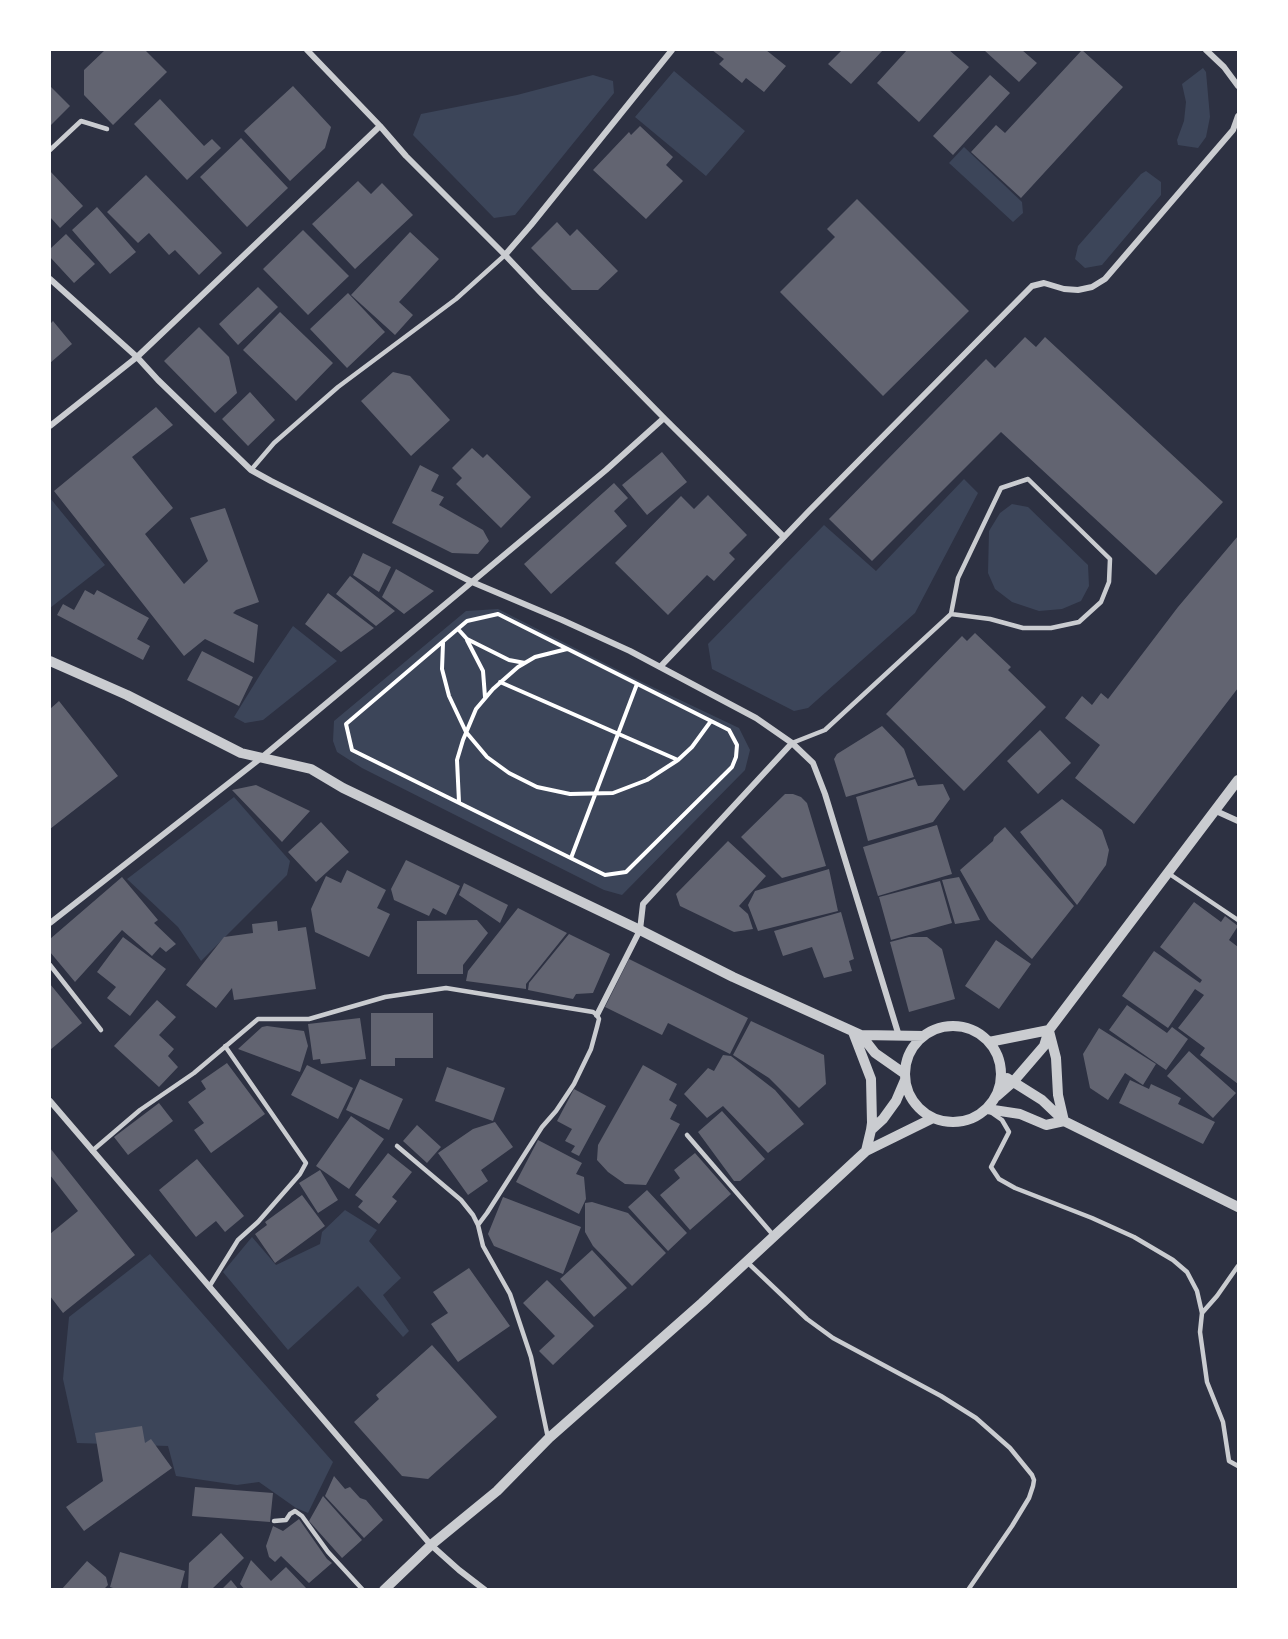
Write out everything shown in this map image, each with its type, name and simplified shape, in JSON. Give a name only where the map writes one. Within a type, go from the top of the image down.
[{"type":"street","points":[[307,50],[406,156],[540,293],[784,537]]},
{"type":"street","points":[[505,255],[672,50]]},
{"type":"street","points":[[1206,50],[1239,86]]},
{"type":"street","points":[[660,667],[784,537],[1032,286],[1044,283],[1064,289],[1078,290],[1092,287],[1105,279],[1233,130],[1239,116]]},
{"type":"street","points":[[50,426],[137,357],[380,126]]},
{"type":"street","points":[[50,279],[137,357],[158,381],[251,470],[472,582],[630,651],[756,718],[792,743],[813,764],[825,794],[899,1036]]},
{"type":"street","points":[[50,923],[261,758],[606,470],[664,418]]},
{"type":"street","points":[[50,661],[127,695],[235,750],[311,770],[343,788],[733,977],[857,1034],[875,1053],[905,1077]]},
{"type":"street","points":[[597,1015],[640,930],[643,904],[792,743]]},
{"type":"street","points":[[997,1096],[1001,1064],[989,1042],[973,1030],[958,1026],[942,1027],[928,1032],[916,1042],[908,1055],[904,1070],[906,1087],[913,1102],[924,1114],[940,1121],[957,1123],[973,1119],[987,1109],[1044,1046],[1049,1030],[1239,780]]},
{"type":"street","points":[[1216,811],[1239,821]]},
{"type":"street","points":[[989,1042],[1049,1030]]},
{"type":"street","points":[[1049,1030],[1056,1058],[1058,1095],[1064,1121]]},
{"type":"street","points":[[857,1034],[924,1036]]},
{"type":"street","points":[[857,1034],[870,1079],[872,1123],[866,1151]]},
{"type":"street","points":[[1001,1075],[1042,1100],[1064,1121],[1239,1207]]},
{"type":"street","points":[[871,1130],[883,1119],[896,1101],[905,1077]]},
{"type":"street","points":[[50,1101],[431,1545],[485,1590]]},
{"type":"street","points":[[987,1109],[1020,1114],[1046,1125],[1064,1121]]},
{"type":"street","points":[[384,1590],[431,1545],[497,1491],[549,1438],[702,1303],[866,1151],[933,1118]]},
{"type":"lane","points":[[50,150],[81,121],[107,129]]},
{"type":"lane","points":[[251,470],[274,443],[338,387],[456,299],[505,255]]},
{"type":"lane","points":[[792,743],[825,730],[951,614],[958,578],[1001,488],[1028,479],[1110,559],[1109,582],[1101,602],[1079,621],[1051,628],[1023,628],[990,619],[951,614]]},
{"type":"lane","points":[[1168,873],[1239,920]]},
{"type":"lane","points":[[50,965],[101,1030]]},
{"type":"lane","points":[[92,1151],[140,1110],[194,1073],[258,1019],[309,1018],[385,998],[446,988],[593,1012],[599,1018],[591,1049],[574,1084],[542,1127],[488,1213],[478,1225]]},
{"type":"lane","points":[[209,1288],[238,1240],[258,1222],[300,1174],[306,1163],[225,1046]]},
{"type":"lane","points":[[987,1109],[1002,1120],[1009,1132],[991,1167],[999,1179],[1015,1188],[1134,1237],[1173,1260],[1187,1272],[1197,1291],[1202,1313],[1200,1332],[1208,1382],[1223,1422],[1229,1461],[1239,1466]]},
{"type":"lane","points":[[687,1135],[774,1236]]},
{"type":"lane","points":[[397,1146],[461,1200],[473,1215],[483,1246],[510,1294],[531,1357],[549,1438]]},
{"type":"lane","points":[[746,1261],[807,1319],[833,1338],[941,1396],[976,1418],[1010,1448],[1032,1475],[1034,1480],[1029,1498],[1012,1527],[968,1590]]},
{"type":"lane","points":[[1202,1313],[1239,1266]]},
{"type":"lane","points":[[274,1521],[286,1520],[295,1511],[302,1516],[328,1552],[363,1590]]},
{"type":"path","points":[[498,614],[729,730],[737,745],[732,767],[626,872],[605,875],[352,750],[346,724],[443,642],[467,621],[498,614]]},
{"type":"path","points":[[458,630],[467,639],[483,671],[485,699]]},
{"type":"path","points":[[467,639],[509,660],[526,663]]},
{"type":"path","points":[[443,642],[442,669],[449,696],[466,732],[487,757],[509,773],[537,788],[570,794],[614,793],[647,780],[678,760],[692,747],[711,721]]},
{"type":"path","points":[[459,802],[457,760],[476,709],[493,688],[526,663],[536,657],[567,649]]},
{"type":"path","points":[[500,682],[678,760]]},
{"type":"path","points":[[571,858],[638,684]]},
{"type":"shaded area","points":[[1203,68],[1206,72],[1210,117],[1206,137],[1198,148],[1178,145],[1177,140],[1184,121],[1186,102],[1182,84]]},
{"type":"shaded area","points":[[674,71],[745,131],[706,176],[635,117]]},
{"type":"shaded area","points":[[593,75],[613,81],[614,93],[515,215],[494,218],[413,135],[421,114],[517,95]]},
{"type":"shaded area","points":[[964,147],[1022,202],[1023,213],[1013,222],[949,163]]},
{"type":"shaded area","points":[[1146,171],[1161,182],[1161,195],[1102,265],[1085,268],[1075,259],[1078,246]]},
{"type":"shaded area","points":[[964,479],[978,493],[915,613],[808,708],[794,711],[712,669],[708,644],[824,525],[876,571]]},
{"type":"shaded area","points":[[50,498],[105,565],[50,608]]},
{"type":"shaded area","points":[[1012,504],[1028,507],[1088,565],[1089,586],[1081,601],[1062,609],[1039,611],[1012,602],[995,589],[988,573],[989,531],[1000,513]]},
{"type":"shaded area","points":[[498,609],[739,728],[750,750],[745,770],[622,895],[604,890],[362,768],[337,752],[333,741],[334,721],[466,611]]},
{"type":"shaded area","points":[[293,626],[337,661],[263,720],[245,723],[234,717],[263,670]]},
{"type":"shaded area","points":[[234,797],[290,861],[287,875],[201,961],[178,927],[127,879]]},
{"type":"shaded area","points":[[345,1210],[377,1230],[369,1241],[401,1278],[383,1295],[409,1331],[403,1337],[358,1286],[288,1350],[223,1272],[252,1237],[276,1265],[320,1244],[322,1232]]},
{"type":"shaded area","points":[[150,1254],[333,1462],[308,1513],[296,1508],[259,1482],[237,1485],[176,1476],[168,1446],[77,1443],[63,1379],[69,1317]]},
{"type":"building","points":[[105,50],[145,50],[167,72],[113,125],[84,95],[84,70]]},
{"type":"building","points":[[712,50],[766,50],[786,66],[764,92],[746,78],[742,83],[719,64],[724,59]]},
{"type":"building","points":[[842,50],[883,50],[851,84],[828,64]]},
{"type":"building","points":[[907,50],[949,50],[969,67],[919,122],[877,83]]},
{"type":"building","points":[[984,50],[1022,50],[1037,63],[1019,82]]},
{"type":"building","points":[[1082,50],[1123,87],[1021,198],[971,152],[996,125],[1005,133]]},
{"type":"building","points":[[990,75],[1010,93],[953,155],[933,136]]},
{"type":"building","points":[[50,86],[70,106],[50,126]]},
{"type":"building","points":[[293,86],[331,127],[325,148],[290,181],[244,131]]},
{"type":"building","points":[[160,99],[204,146],[212,139],[221,148],[187,180],[134,124]]},
{"type":"building","points":[[640,126],[673,157],[666,165],[683,181],[646,219],[593,170],[629,132],[631,135]]},
{"type":"building","points":[[241,138],[288,188],[247,227],[200,177]]},
{"type":"building","points":[[50,171],[83,206],[60,228],[50,217]]},
{"type":"building","points":[[146,175],[222,253],[199,275],[175,250],[169,255],[149,233],[138,243],[107,212]]},
{"type":"building","points":[[358,181],[371,194],[382,183],[413,215],[355,269],[312,224]]},
{"type":"building","points":[[857,199],[969,311],[883,396],[780,292],[835,237],[827,229]]},
{"type":"building","points":[[97,207],[136,252],[110,274],[72,230]]},
{"type":"building","points":[[557,222],[570,236],[577,229],[618,271],[598,290],[572,290],[531,248]]},
{"type":"building","points":[[303,230],[349,276],[308,315],[263,269]]},
{"type":"building","points":[[410,232],[439,259],[399,302],[413,315],[395,335],[351,295]]},
{"type":"building","points":[[66,234],[95,264],[74,283],[50,257],[50,249]]},
{"type":"building","points":[[258,287],[278,307],[238,345],[219,324]]},
{"type":"building","points":[[348,293],[385,332],[347,368],[310,329]]},
{"type":"building","points":[[280,312],[333,363],[296,401],[243,350]]},
{"type":"building","points":[[53,321],[72,344],[50,363],[50,324]]},
{"type":"building","points":[[199,327],[229,357],[237,393],[215,413],[164,361]]},
{"type":"building","points":[[1025,337],[1036,347],[1045,337],[1223,502],[1156,575],[1001,432],[872,561],[829,519],[986,359],[995,368]]},
{"type":"building","points":[[393,372],[410,376],[450,420],[411,456],[361,401]]},
{"type":"building","points":[[250,392],[275,420],[248,446],[222,419]]},
{"type":"building","points":[[156,407],[173,425],[132,457],[173,508],[145,534],[184,584],[208,561],[190,518],[225,508],[259,602],[233,613],[258,625],[254,663],[205,639],[184,656],[54,491]]},
{"type":"building","points":[[472,448],[483,458],[487,454],[531,497],[501,528],[456,484],[462,478],[452,468]]},
{"type":"building","points":[[662,452],[687,482],[647,515],[622,485]]},
{"type":"building","points":[[420,465],[439,475],[431,491],[444,497],[439,505],[483,530],[489,541],[478,554],[452,553],[392,523]]},
{"type":"building","points":[[614,483],[628,498],[614,511],[627,526],[551,594],[524,564]]},
{"type":"building","points":[[708,495],[747,535],[729,553],[735,559],[714,581],[707,575],[668,615],[615,563],[681,496],[694,509]]},
{"type":"building","points":[[1238,536],[1238,688],[1134,824],[1075,778],[1100,745],[1065,718],[1082,696],[1092,705],[1101,693],[1108,699],[1178,607]]},
{"type":"building","points":[[363,553],[391,567],[379,592],[353,575]]},
{"type":"building","points":[[396,569],[434,591],[404,614],[382,597]]},
{"type":"building","points":[[350,576],[395,611],[376,626],[336,594]]},
{"type":"building","points":[[85,590],[94,595],[97,590],[149,618],[137,639],[150,646],[143,660],[57,615],[63,604],[74,610]]},
{"type":"building","points":[[328,593],[374,628],[341,652],[305,624]]},
{"type":"building","points":[[975,633],[1011,667],[1008,670],[1046,707],[964,791],[886,714],[962,636],[967,641]]},
{"type":"building","points":[[202,651],[253,677],[239,706],[187,680]]},
{"type":"building","points":[[59,701],[118,776],[50,829],[50,709]]},
{"type":"building","points":[[882,726],[904,749],[914,777],[846,797],[834,759],[837,754]]},
{"type":"building","points":[[1040,730],[1071,763],[1038,794],[1007,761]]},
{"type":"building","points":[[915,779],[918,786],[943,784],[950,799],[933,822],[868,841],[856,797]]},
{"type":"building","points":[[256,785],[310,811],[282,842],[232,790]]},
{"type":"building","points":[[785,794],[801,797],[807,803],[826,866],[782,878],[741,837]]},
{"type":"building","points":[[1062,799],[1102,830],[1109,850],[1106,865],[1077,905],[1020,832]]},
{"type":"building","points":[[321,822],[349,852],[316,882],[288,852]]},
{"type":"building","points":[[937,825],[952,874],[878,896],[863,847]]},
{"type":"building","points":[[1005,827],[1074,906],[1032,959],[989,920],[960,870],[993,841],[994,837]]},
{"type":"building","points":[[728,841],[766,876],[739,906],[748,914],[753,929],[734,932],[680,906],[676,894]]},
{"type":"building","points":[[406,860],[460,886],[446,915],[433,908],[429,916],[394,900],[391,889]]},
{"type":"building","points":[[829,869],[838,911],[758,931],[748,905],[755,891]]},
{"type":"building","points":[[347,870],[386,890],[377,908],[390,914],[369,957],[315,932],[311,909],[326,876],[341,883]]},
{"type":"building","points":[[122,877],[158,920],[154,923],[176,944],[166,952],[160,947],[152,956],[122,930],[75,982],[50,952],[50,939]]},
{"type":"building","points":[[959,877],[980,920],[955,924],[942,880]]},
{"type":"building","points":[[940,881],[952,923],[891,940],[879,897]]},
{"type":"building","points":[[464,883],[508,905],[500,923],[459,895]]},
{"type":"building","points":[[1194,902],[1221,922],[1225,916],[1238,926],[1229,940],[1238,947],[1238,1084],[1200,1055],[1205,1048],[1178,1028],[1204,995],[1195,989],[1168,1028],[1122,996],[1154,951],[1200,983],[1202,980],[1160,947]]},
{"type":"building","points":[[518,908],[567,933],[526,984],[526,989],[466,981],[468,971]]},
{"type":"building","points":[[841,912],[854,959],[849,961],[852,971],[824,978],[812,947],[783,956],[774,931]]},
{"type":"building","points":[[477,920],[488,933],[463,965],[463,974],[417,974],[417,921]]},
{"type":"building","points":[[277,921],[278,931],[306,927],[316,989],[234,1000],[232,988],[216,1008],[186,985],[224,937],[253,933],[252,924]]},
{"type":"building","points":[[569,934],[610,954],[593,993],[576,994],[573,999],[528,990],[529,983]]},
{"type":"building","points":[[123,937],[166,969],[130,1016],[107,998],[116,987],[97,972]]},
{"type":"building","points":[[909,937],[927,937],[942,949],[955,999],[909,1012],[890,942]]},
{"type":"building","points":[[996,940],[1031,964],[999,1009],[965,986]]},
{"type":"building","points":[[629,959],[748,1018],[730,1054],[668,1023],[662,1035],[605,1007]]},
{"type":"building","points":[[50,984],[82,1023],[50,1050]]},
{"type":"building","points":[[157,1000],[176,1017],[159,1035],[174,1049],[168,1056],[178,1067],[159,1087],[114,1046]]},
{"type":"building","points":[[1127,1005],[1167,1033],[1172,1027],[1188,1039],[1166,1070],[1109,1030]]},
{"type":"building","points":[[371,1013],[433,1013],[433,1058],[395,1058],[395,1066],[371,1066]]},
{"type":"building","points":[[360,1018],[366,1059],[321,1064],[320,1059],[313,1060],[308,1024]]},
{"type":"building","points":[[751,1021],[824,1055],[826,1084],[799,1108],[769,1078],[733,1055]]},
{"type":"building","points":[[262,1027],[304,1031],[308,1046],[300,1072],[238,1049]]},
{"type":"building","points":[[1099,1028],[1156,1064],[1143,1085],[1125,1073],[1108,1100],[1090,1088],[1083,1054]]},
{"type":"building","points":[[1189,1051],[1236,1093],[1213,1118],[1167,1076]]},
{"type":"building","points":[[723,1055],[731,1056],[775,1090],[804,1124],[768,1153],[723,1106],[707,1118],[684,1094],[708,1068],[714,1071]]},
{"type":"building","points":[[227,1063],[265,1114],[211,1153],[194,1130],[204,1123],[188,1102],[206,1089],[201,1081]]},
{"type":"building","points":[[307,1065],[353,1088],[338,1119],[291,1095]]},
{"type":"building","points":[[643,1065],[677,1084],[669,1100],[677,1105],[670,1119],[680,1124],[646,1185],[625,1184],[608,1172],[597,1160],[598,1145]]},
{"type":"building","points":[[447,1067],[505,1088],[493,1121],[435,1101]]},
{"type":"building","points":[[360,1079],[403,1099],[389,1130],[346,1110]]},
{"type":"building","points":[[1130,1080],[1149,1089],[1151,1084],[1181,1098],[1178,1104],[1215,1122],[1203,1144],[1119,1103]]},
{"type":"building","points":[[574,1089],[606,1106],[579,1156],[571,1152],[575,1146],[565,1141],[572,1129],[557,1121]]},
{"type":"building","points":[[159,1103],[173,1121],[128,1155],[114,1137]]},
{"type":"building","points":[[722,1111],[765,1159],[740,1181],[734,1181],[698,1132]]},
{"type":"building","points":[[351,1116],[384,1139],[349,1189],[316,1166]]},
{"type":"building","points":[[495,1122],[513,1147],[481,1170],[488,1181],[468,1195],[438,1153],[473,1129]]},
{"type":"building","points":[[417,1125],[441,1147],[427,1163],[403,1141]]},
{"type":"building","points":[[538,1140],[582,1163],[576,1174],[584,1177],[586,1199],[579,1214],[516,1182]]},
{"type":"building","points":[[50,1148],[135,1255],[63,1313],[50,1296],[50,1234],[78,1211],[50,1175]]},
{"type":"building","points":[[388,1153],[412,1172],[392,1197],[397,1201],[379,1224],[358,1207],[363,1201],[355,1195]]},
{"type":"building","points":[[695,1153],[731,1194],[690,1230],[660,1195],[680,1178],[674,1170]]},
{"type":"building","points":[[197,1159],[244,1216],[225,1232],[216,1221],[196,1237],[159,1190]]},
{"type":"building","points":[[320,1170],[338,1200],[318,1213],[299,1183]]},
{"type":"building","points":[[647,1190],[687,1233],[668,1251],[628,1207]]},
{"type":"building","points":[[302,1195],[325,1226],[275,1263],[255,1234],[267,1225],[265,1222]]},
{"type":"building","points":[[503,1197],[581,1227],[563,1274],[494,1246],[488,1234]]},
{"type":"building","points":[[592,1202],[628,1213],[666,1253],[632,1286],[593,1246],[585,1232],[585,1203]]},
{"type":"building","points":[[592,1250],[627,1288],[594,1317],[560,1279]]},
{"type":"building","points":[[469,1268],[510,1326],[458,1362],[431,1324],[448,1313],[433,1292]]},
{"type":"building","points":[[547,1280],[594,1326],[553,1365],[539,1351],[555,1336],[523,1303]]},
{"type":"building","points":[[432,1345],[497,1417],[428,1479],[402,1476],[354,1422],[379,1399],[376,1395]]},
{"type":"building","points":[[142,1426],[145,1443],[151,1439],[172,1468],[84,1531],[66,1507],[103,1481],[95,1433]]},
{"type":"building","points":[[334,1476],[345,1489],[350,1487],[360,1498],[366,1500],[383,1520],[364,1538],[325,1496]]},
{"type":"building","points":[[195,1487],[273,1493],[270,1522],[192,1516]]},
{"type":"building","points":[[323,1496],[362,1540],[342,1558],[309,1521]]},
{"type":"building","points":[[299,1519],[332,1563],[309,1583],[281,1556],[275,1562],[269,1557],[266,1546],[273,1526],[283,1531]]},
{"type":"building","points":[[221,1533],[244,1558],[211,1590],[188,1590],[189,1563]]},
{"type":"building","points":[[120,1552],[185,1571],[180,1590],[119,1590],[110,1587]]},
{"type":"building","points":[[251,1560],[271,1581],[286,1567],[306,1588],[305,1590],[245,1590],[240,1584]]},
{"type":"building","points":[[87,1561],[106,1577],[108,1585],[103,1590],[61,1590]]},
{"type":"building","points":[[231,1580],[239,1590],[221,1590]]}]
